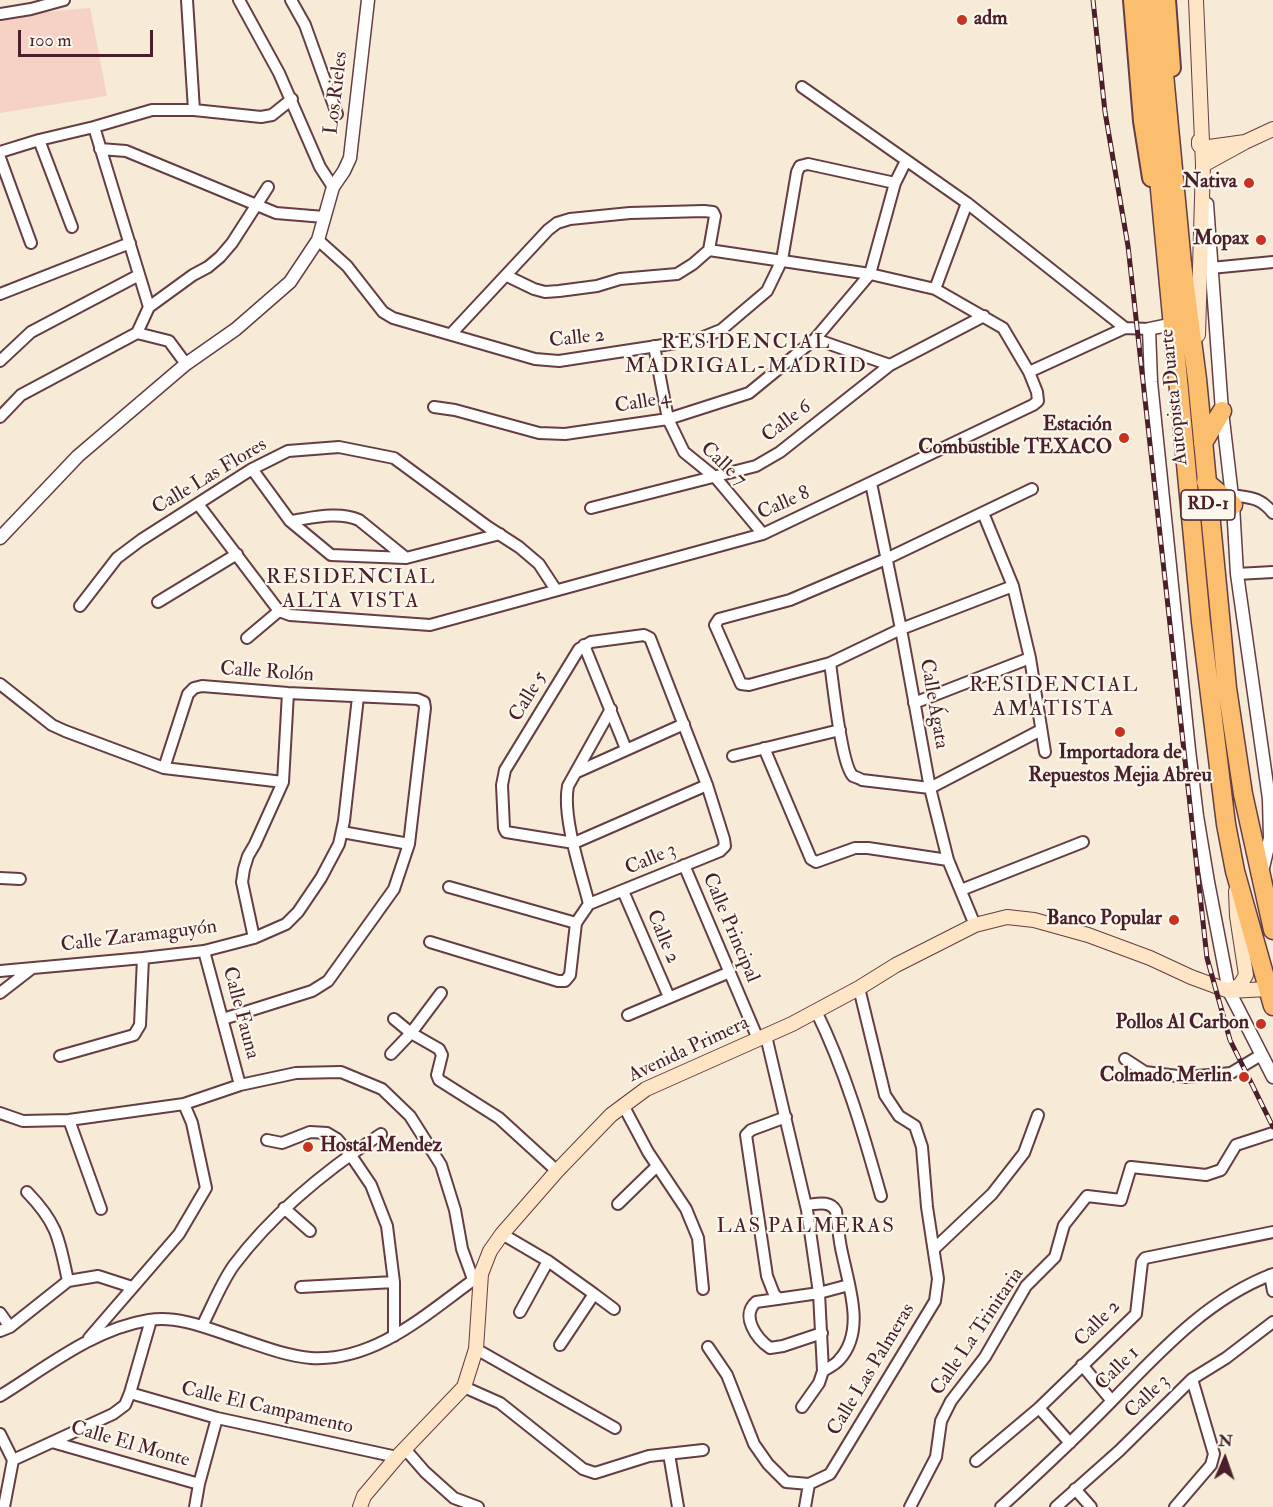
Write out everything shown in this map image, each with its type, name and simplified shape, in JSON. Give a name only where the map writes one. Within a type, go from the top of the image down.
[{"type":"highway","name":"Autopista Duarte","points":[[1142,0],[1157,77],[1197,379],[1229,700],[1243,794],[1273,930]]},
{"type":"highway","name":"Autopista Duarte","points":[[1157,0],[1157,77]]},
{"type":"highway","name":"RD-1","points":[[1157,77],[1170,293]]},
{"type":"highway","name":"Autopista Duarte","points":[[1170,293],[1201,622],[1225,813],[1235,871],[1270,998]]},
{"type":"highway","points":[[1203,443],[1222,411]]},
{"type":"highway","points":[[1206,482],[1232,500]]},
{"type":"main road","points":[[1132,0],[1142,121],[1170,293]]},
{"type":"main road","points":[[1167,0],[1176,120],[1182,264]]},
{"type":"main road","points":[[1188,0],[1199,145],[1202,148]]},
{"type":"main road","points":[[1196,0],[1203,165],[1197,379]]},
{"type":"main road","points":[[1201,126],[1209,136],[1216,139],[1245,142]]},
{"type":"main road","points":[[1203,165],[1273,129]]},
{"type":"main road","points":[[1202,148],[1245,142]]},
{"type":"main road","points":[[1229,991],[1240,985],[1246,975],[1237,916],[1235,871]]},
{"type":"main road","name":"Avenida Primera","points":[[360,1507],[364,1496],[401,1453],[464,1387],[476,1349],[477,1277],[490,1251],[557,1171],[623,1105],[646,1089],[816,1011],[896,965],[975,926],[996,919],[1016,917],[1051,924],[1150,958],[1229,991],[1270,998]]},
{"type":"street","points":[[0,14],[29,4],[64,0]]},
{"type":"street","points":[[187,0],[194,110]]},
{"type":"street","points":[[239,0],[292,99],[320,166],[333,187]]},
{"type":"street","points":[[291,0],[305,25],[337,114]]},
{"type":"street","name":"Los Rieles","points":[[0,538],[64,468],[186,364],[236,329],[290,282],[318,240],[333,187],[350,158],[367,1]]},
{"type":"street","points":[[802,87],[967,203],[1125,328]]},
{"type":"street","points":[[0,152],[152,110],[194,110],[250,118],[272,115],[292,99]]},
{"type":"street","points":[[94,127],[149,308]]},
{"type":"street","points":[[39,140],[72,227]]},
{"type":"street","points":[[100,149],[126,151],[276,213],[324,217]]},
{"type":"street","points":[[0,158],[31,243]]},
{"type":"street","name":"Calle 4","points":[[434,407],[455,410],[538,433],[565,434],[668,419],[749,393],[815,339],[870,274],[895,183],[906,161]]},
{"type":"street","name":"Calle 2","points":[[318,240],[347,266],[383,312],[393,318],[547,362],[559,361],[696,340],[721,330],[767,291],[782,260],[796,172],[800,166],[808,164],[895,183]]},
{"type":"street","points":[[1203,165],[1237,574],[1269,799],[1270,838],[1261,876]]},
{"type":"street","points":[[0,417],[21,395],[137,333],[149,308],[220,256],[232,243],[268,187]]},
{"type":"street","points":[[935,290],[967,203]]},
{"type":"street","points":[[451,334],[557,223],[570,219],[630,213],[705,211],[713,212],[716,216],[709,250],[677,274],[620,279],[597,286],[545,292],[507,276]]},
{"type":"street","points":[[0,294],[130,243]]},
{"type":"street","name":"Calle 8","points":[[279,611],[290,615],[430,625],[763,534],[1033,405],[1038,400],[1029,372],[1003,328],[935,290],[870,274],[709,250]]},
{"type":"street","points":[[1211,267],[1273,262]]},
{"type":"street","points":[[0,361],[31,332],[139,275]]},
{"type":"street","name":"Calle 6","points":[[591,508],[756,466],[780,452],[890,365],[984,316]]},
{"type":"street","points":[[1029,372],[1125,328],[1149,329],[1173,324]]},
{"type":"street","points":[[1149,329],[1158,461],[1196,805],[1229,991],[1273,1077]]},
{"type":"street","points":[[137,333],[169,341],[186,364]]},
{"type":"street","points":[[815,339],[890,365]]},
{"type":"street","name":"Calle 7","points":[[654,346],[668,419],[684,453],[716,478],[763,534]]},
{"type":"street","name":"Calle Las Flores","points":[[80,606],[117,558],[141,540],[252,469],[288,451],[339,447],[394,458],[519,547],[538,564],[556,590]]},
{"type":"street","points":[[252,469],[290,521],[331,555],[406,558],[500,534]]},
{"type":"street","name":"Calle Ágata","points":[[871,483],[930,788],[948,860],[975,926]]},
{"type":"street","points":[[1012,586],[901,629],[830,663],[744,685],[741,684],[715,625],[719,619],[789,600],[886,559],[1032,489]]},
{"type":"street","points":[[1232,500],[1259,500],[1265,503],[1273,513]]},
{"type":"street","points":[[198,504],[279,611],[247,638]]},
{"type":"street","points":[[983,513],[1012,586],[1030,658],[1045,752]]},
{"type":"street","points":[[290,521],[341,515],[351,516],[406,558]]},
{"type":"street","points":[[158,602],[237,554]]},
{"type":"street","points":[[1237,574],[1273,572]]},
{"type":"street","points":[[574,843],[707,785],[648,636],[591,642],[584,645],[626,749]]},
{"type":"street","name":"Calle 5","points":[[574,843],[506,832],[502,786],[505,770],[579,649],[584,645]]},
{"type":"street","points":[[914,703],[1030,658]]},
{"type":"street","points":[[830,663],[848,767],[853,776],[862,780],[930,788],[1041,730]]},
{"type":"street","points":[[0,684],[52,725],[164,768],[283,783]]},
{"type":"street","name":"Calle Rolón","points":[[164,768],[188,694],[194,688],[202,686],[417,699],[424,702],[425,708],[409,844]]},
{"type":"street","points":[[254,938],[242,882],[248,856],[283,783],[288,693]]},
{"type":"street","name":"Calle Zaramaguyón","points":[[0,971],[204,951],[254,938],[286,924],[298,912],[321,878],[339,844],[358,697]]},
{"type":"street","points":[[430,942],[558,981],[565,981],[570,975],[576,923],[589,904],[574,843],[566,796],[568,786],[610,709]]},
{"type":"street","points":[[577,772],[684,724]]},
{"type":"street","points":[[733,756],[840,730]]},
{"type":"street","points":[[764,748],[811,859],[816,862],[855,848],[868,848],[948,860]]},
{"type":"street","name":"Calle 3","points":[[589,904],[720,851],[725,846],[707,785]]},
{"type":"street","points":[[223,1019],[312,991],[328,981],[394,889],[409,844],[342,832]]},
{"type":"street","points":[[961,890],[1083,842]]},
{"type":"street","name":"Calle Principal","points":[[684,865],[730,972],[762,1037],[786,1117],[806,1205],[819,1293],[823,1371]]},
{"type":"street","points":[[0,878],[20,879]]},
{"type":"street","points":[[449,887],[576,923]]},
{"type":"street","name":"Calle 2","points":[[622,891],[669,997]]},
{"type":"street","name":"Calle Fauna","points":[[204,951],[240,1086]]},
{"type":"street","points":[[60,1056],[134,1035],[140,1025],[143,958]]},
{"type":"street","points":[[0,993],[31,969]]},
{"type":"street","points":[[628,1015],[730,972]]},
{"type":"street","name":"Calle Las Palmeras","points":[[810,1484],[830,1474],[935,1301],[938,1279],[927,1208],[922,1147],[915,1126],[899,1116],[885,1095],[859,988]]},
{"type":"street","points":[[392,1054],[441,993]]},
{"type":"street","points":[[816,1011],[850,1090],[881,1196]]},
{"type":"street","points":[[394,1019],[411,1033],[439,1049],[442,1055],[437,1075],[439,1080],[499,1118],[557,1171]]},
{"type":"street","points":[[1125,1059],[1145,1072],[1186,1077],[1231,1073],[1261,1055]]},
{"type":"street","points":[[0,1113],[22,1121],[69,1120],[184,1104],[240,1086],[296,1074],[341,1072],[382,1089],[410,1116],[441,1165],[455,1210],[462,1250],[477,1277],[394,1336],[358,1354],[335,1358],[310,1358],[285,1353],[201,1326],[172,1320],[151,1320],[121,1327],[87,1341],[0,1396]]},
{"type":"street","points":[[87,1341],[179,1234],[206,1188],[192,1123],[184,1104]]},
{"type":"street","points":[[623,1105],[657,1166],[686,1209],[698,1238],[703,1289]]},
{"type":"street","points":[[934,1249],[999,1186],[1024,1153],[1038,1115]]},
{"type":"street","points":[[779,1299],[774,1294],[767,1276],[746,1135],[752,1130],[786,1117]]},
{"type":"street","points":[[69,1120],[100,1209]]},
{"type":"street","points":[[267,1140],[282,1143],[310,1132],[321,1131],[337,1139],[371,1185],[387,1226],[394,1282],[394,1336]]},
{"type":"street","name":"Calle La Trinitaria","points":[[910,1507],[936,1457],[941,1421],[951,1401],[985,1357],[1026,1286],[1055,1257],[1064,1225],[1083,1200],[1090,1195],[1120,1200],[1131,1167],[1206,1175],[1221,1170],[1236,1145],[1273,1133]]},
{"type":"street","points":[[201,1326],[233,1267],[284,1208],[350,1154],[381,1134]]},
{"type":"street","points":[[618,1204],[657,1166]]},
{"type":"street","points":[[27,1192],[44,1209],[58,1235],[68,1281]]},
{"type":"street","points":[[802,1407],[819,1383],[823,1371],[838,1361],[848,1346],[854,1324],[836,1211],[833,1206],[827,1204],[806,1205]]},
{"type":"street","points":[[284,1208],[310,1231]]},
{"type":"street","name":"Calle 2","points":[[976,1461],[1039,1408],[1136,1314],[1142,1262],[1145,1258],[1273,1232]]},
{"type":"street","points":[[502,1234],[548,1262],[614,1309]]},
{"type":"street","points":[[520,1312],[548,1262]]},
{"type":"street","points":[[1272,1274],[1273,1291]]},
{"type":"street","name":"Calle 1","points":[[1001,1507],[1070,1443],[1202,1313],[1272,1274]]},
{"type":"street","points":[[0,1313],[5,1329],[68,1281],[98,1276],[132,1287]]},
{"type":"street","points":[[301,1287],[394,1282]]},
{"type":"street","points":[[822,1333],[770,1348],[755,1333],[749,1317],[751,1306],[756,1302],[819,1293],[849,1285]]},
{"type":"street","points":[[560,1345],[594,1294]]},
{"type":"street","points":[[13,1460],[113,1414],[125,1405],[151,1320]]},
{"type":"street","name":"Calle 3","points":[[1056,1507],[1119,1451],[1192,1379],[1226,1358],[1273,1322]]},
{"type":"street","points":[[708,1347],[727,1375],[754,1443],[768,1464],[786,1482],[810,1484],[805,1507]]},
{"type":"street","points":[[476,1349],[615,1428]]},
{"type":"street","points":[[1083,1365],[1112,1401]]},
{"type":"street","points":[[1175,1507],[1211,1465],[1214,1454],[1192,1379]]},
{"type":"street","points":[[464,1387],[500,1403],[583,1469],[595,1473],[649,1456],[703,1450]]},
{"type":"street","name":"Calle El Campamento","points":[[130,1394],[217,1418],[401,1453]]},
{"type":"street","points":[[1039,1408],[1070,1443]]},
{"type":"street","points":[[195,1507],[217,1418]]},
{"type":"street","points":[[0,1434],[13,1460],[4,1507]]},
{"type":"street","name":"Calle El Monte","points":[[52,1442],[199,1484]]},
{"type":"street","points":[[401,1453],[454,1498],[478,1507]]},
{"type":"street","points":[[669,1454],[678,1507]]},
{"type":"street","points":[[1076,1489],[1091,1507]]},
{"type":"shaded area","points":[[90,8],[107,96],[0,113],[0,20],[21,14]]},
{"type":"railway","points":[[1093,0],[1105,112],[1128,246],[1207,958],[1230,1040],[1273,1127]]},
{"type":"place","name":"adm","points":[[962,20]]},
{"type":"place","name":"Nativa","points":[[1249,183]]},
{"type":"place","name":"Mopax","points":[[1261,240]]},
{"type":"place","name":"Estación Combustible TEXACO","points":[[1124,438]]},
{"type":"place","name":"Importadora de Repuestos Mejia Abreu","points":[[1120,732]]},
{"type":"place","name":"Banco Popular","points":[[1174,920]]},
{"type":"place","name":"Pollos Al Carbon","points":[[1261,1024]]},
{"type":"place","name":"Colmado Merlin","points":[[1244,1077]]},
{"type":"place","name":"Hostal Mendez","points":[[308,1147]]},
{"type":"district","name":"RESIDENCIAL MADRIGAL-MADRID","points":[[746,355]]},
{"type":"district","name":"RESIDENCIAL ALTA VISTA","points":[[351,590]]},
{"type":"district","name":"RESIDENCIAL AMATISTA","points":[[1054,698]]},
{"type":"district","name":"LAS PALMERAS","points":[[806,1227]]}]
